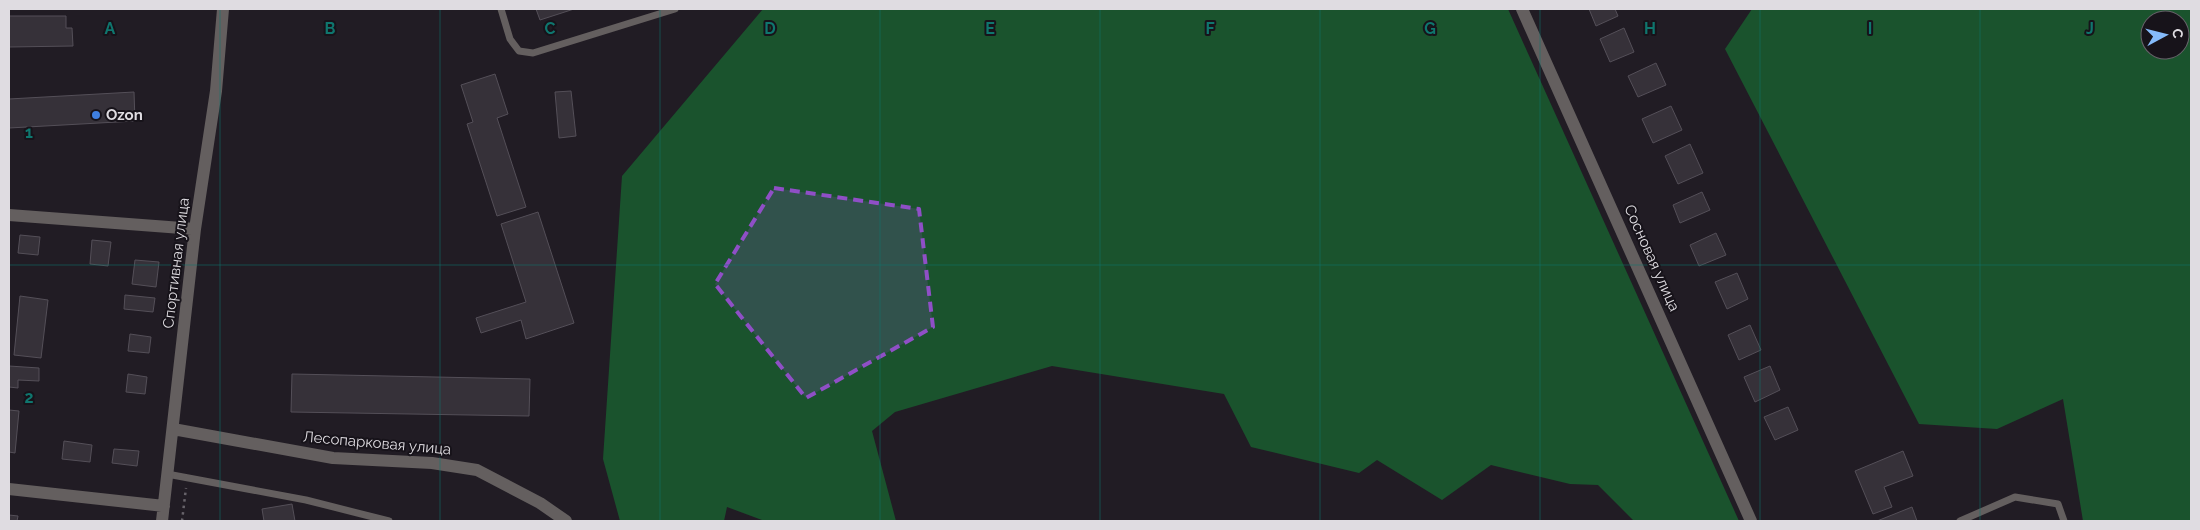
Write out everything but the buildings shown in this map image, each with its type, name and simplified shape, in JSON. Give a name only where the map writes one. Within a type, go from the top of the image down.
[{"type":"street","name":"Спортивная улица","points":[[162,521],[195,230],[216,92],[223,9]]},
{"type":"street","name":"Сосновая улица","points":[[1522,9],[1751,521]]},
{"type":"street","points":[[9,215],[195,230]]},
{"type":"street","name":"Лесопарковая улица","points":[[173,429],[333,458],[432,463],[477,470],[540,503],[566,521]]},
{"type":"street","points":[[9,489],[164,506]]},
{"type":"lane","points":[[501,9],[510,39],[519,52],[533,53],[675,9]]},
{"type":"lane","points":[[167,474],[306,500],[389,521]]},
{"type":"lane","points":[[1960,521],[2015,497],[2058,504],[2064,521]]},
{"type":"lane","points":[[354,512],[355,521]]},
{"type":"path","points":[[182,521],[187,478]]},
{"type":"highlighted area","points":[[774,188],[919,209],[933,327],[806,398],[715,284]]},
{"type":"green space","points":[[763,9],[1508,9],[1739,521],[1634,521],[1598,485],[1570,484],[1491,465],[1442,500],[1377,460],[1359,473],[1251,447],[1224,394],[1052,366],[895,412],[872,431],[896,521],[765,521],[727,507],[724,521],[620,521],[603,459],[622,176]]},
{"type":"green space","points":[[1752,9],[2191,9],[2191,521],[2083,521],[2063,399],[1997,429],[1919,424],[1725,49]]},
{"type":"place","name":"Ozon","points":[[96,115]]}]
